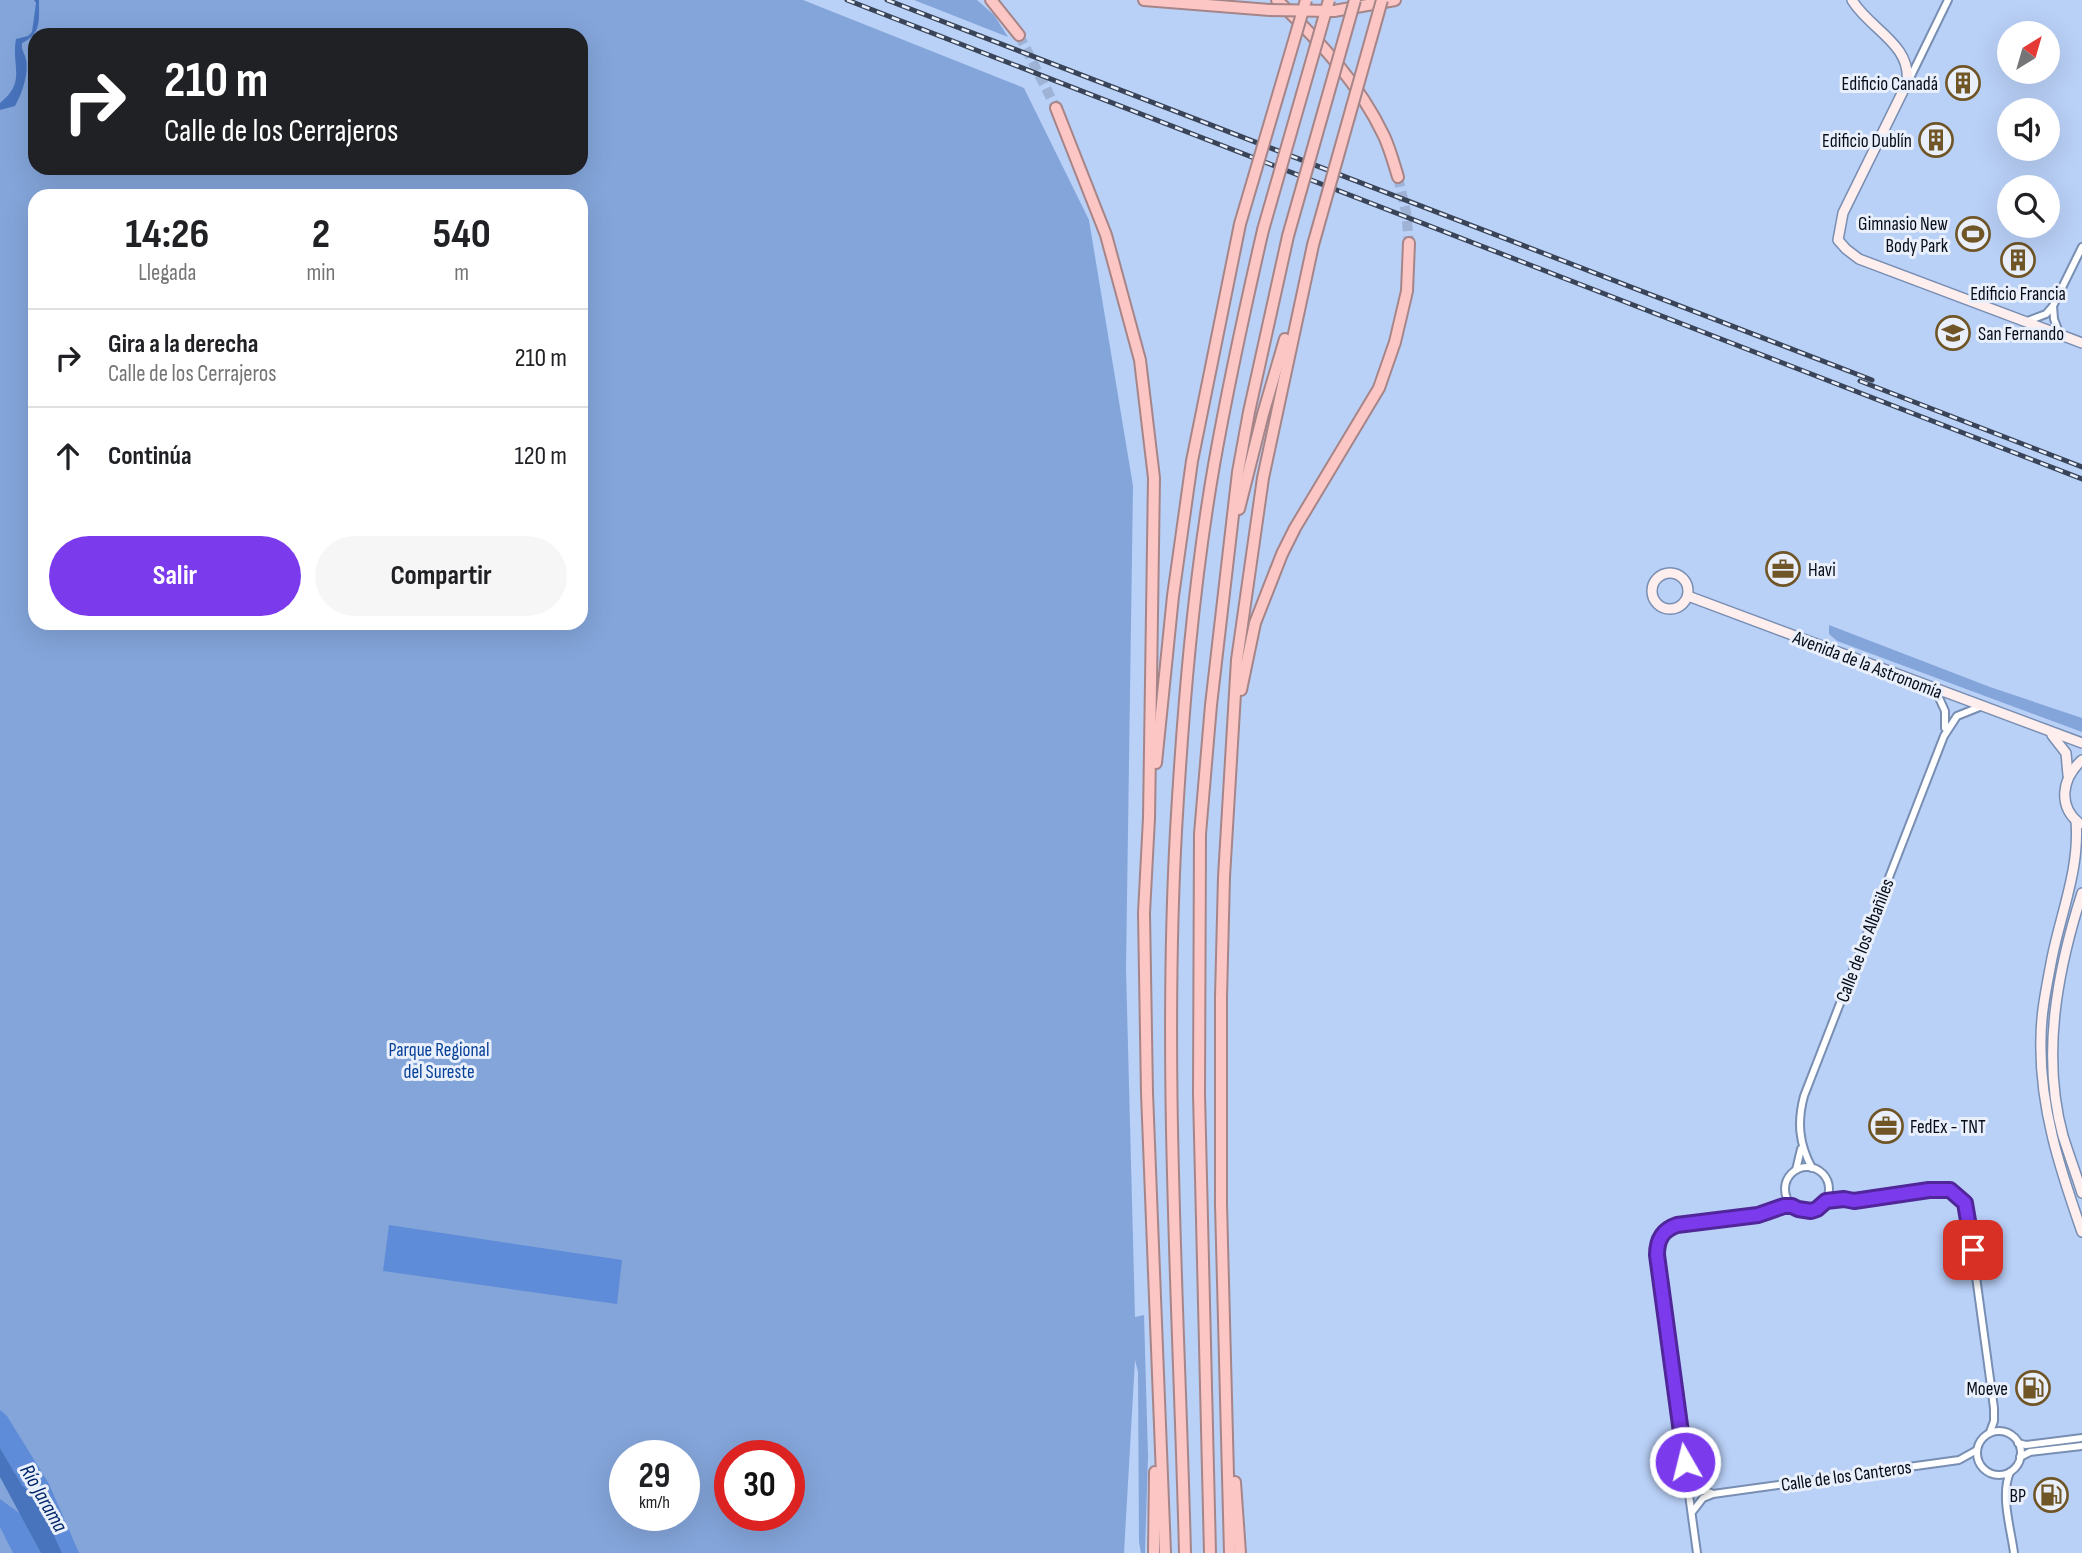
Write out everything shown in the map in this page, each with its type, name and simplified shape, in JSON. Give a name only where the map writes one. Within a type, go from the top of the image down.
[{"type":"highway","points":[[991,0],[1019,35]]},
{"type":"highway","points":[[1144,0],[1274,5],[1332,5],[1395,0]]},
{"type":"highway","points":[[1149,818],[1172,596],[1192,461],[1240,224],[1306,0]]},
{"type":"highway","points":[[1210,1553],[1199,1094],[1200,847],[1211,705],[1238,472],[1249,412],[1288,236],[1355,0]]},
{"type":"highway","points":[[1233,522],[1241,504],[1263,414],[1382,0]]},
{"type":"highway","points":[[1274,5],[1331,55],[1363,96],[1385,138],[1398,177]]},
{"type":"highway","points":[[1185,1553],[1172,1093],[1172,948],[1183,717],[1213,468],[1235,351],[1263,230],[1332,5]]},
{"type":"highway","points":[[1056,108],[1106,234],[1142,373],[1154,478],[1149,818],[1144,913],[1147,1093],[1165,1553]]},
{"type":"highway","points":[[1234,733],[1255,623],[1282,554],[1379,388],[1395,342],[1407,290],[1409,243]]},
{"type":"highway","points":[[1230,1553],[1222,1204],[1221,997],[1224,877],[1237,660],[1263,478],[1313,245]]},
{"type":"highway","points":[[1226,1343],[1240,1553]]},
{"type":"highway","points":[[1154,1553],[1158,1368]]},
{"type":"street","points":[[1852,0],[1902,54],[1908,69],[1907,83]]},
{"type":"street","points":[[1948,0],[1843,213],[1838,240],[1859,259],[2082,343]]},
{"type":"street","points":[[2025,322],[2046,314],[2053,306],[2082,247]]},
{"type":"street","points":[[2053,306],[2054,319],[2061,335]]},
{"type":"street","points":[[1672,573],[1685,581],[1688,596],[1678,608],[1667,610],[1656,604],[1652,587],[1662,575],[1672,573]]},
{"type":"street","name":"Avenida de la Astronomía","points":[[1688,596],[2082,743]]},
{"type":"street","name":"Calle de los Albañiles","points":[[1935,689],[1945,711],[1944,736]]},
{"type":"street","name":"Calle de los Albañiles","points":[[1796,1170],[1802,1147],[1800,1120],[1804,1096],[1944,736],[1957,716],[1982,706]]},
{"type":"street","points":[[2048,731],[2066,753],[2064,799],[2067,809],[2079,824],[2077,853],[2045,996],[2041,1074],[2052,1139],[2082,1232]]},
{"type":"street","points":[[2067,777],[2082,760]]},
{"type":"street","points":[[2082,893],[2063,966],[2052,1035],[2057,1104],[2063,1135],[2082,1192]]},
{"type":"street","name":"Calle de los Albañiles","points":[[1802,1147],[1812,1168]]},
{"type":"street","points":[[1697,1553],[1657,1255],[1658,1242],[1666,1230],[1677,1225],[1758,1215],[1784,1206],[1811,1211],[1817,1209],[1829,1194],[1828,1180],[1824,1174],[1812,1168],[1796,1170],[1787,1180],[1785,1187],[1792,1206]]},
{"type":"street","points":[[1826,1201],[1854,1201],[1939,1189],[1955,1193],[1965,1203],[1994,1408],[1994,1421],[1990,1432],[1981,1439],[1977,1457],[1984,1469],[1996,1475],[2010,1472]]},
{"type":"street","points":[[1990,1432],[2003,1431],[2018,1443],[2020,1457],[2006,1483],[2014,1553]]},
{"type":"street","points":[[2018,1443],[2026,1445],[2082,1438]]},
{"type":"street","points":[[2020,1457],[2031,1452],[2082,1446]]},
{"type":"street","name":"Calle de los Canteros","points":[[1713,1494],[1959,1460],[1977,1450]]},
{"type":"street","points":[[1688,1482],[1696,1489],[1713,1494]]},
{"type":"street","points":[[1692,1513],[1703,1498],[1713,1494]]},
{"type":"green space","name":"Parque Regional del Sureste","points":[[0,0],[803,0],[1024,88],[1089,220],[1133,486],[1126,969],[1135,1317],[1144,1315],[1148,1456],[1145,1553],[1141,1553],[1139,1542],[1138,1372],[1135,1360],[1124,1553],[0,1553]]},
{"type":"green space","points":[[914,0],[977,0],[994,15],[1008,37]]},
{"type":"green space","points":[[1829,625],[1990,687],[2082,718],[2082,732],[1837,641],[1829,634]]},
{"type":"shaded area","points":[[34,0],[39,0],[39,20],[37,28],[33,28],[36,3]]},
{"type":"shaded area","points":[[28,36],[22,43],[27,65],[26,77],[15,106],[0,110],[0,103],[16,81],[16,39]]},
{"type":"shaded area","points":[[389,1225],[622,1260],[617,1304],[383,1271]]},
{"type":"shaded area","points":[[0,1410],[7,1416],[49,1484],[79,1553],[62,1553],[39,1502],[22,1485],[0,1448]]},
{"type":"shaded area","points":[[0,1448],[22,1485],[39,1502],[62,1553],[41,1553],[0,1477]]},
{"type":"shaded area","points":[[0,1499],[22,1515],[41,1553],[13,1553],[0,1527]]},
{"type":"tunnel","points":[[1019,35],[1056,108]]},
{"type":"tunnel","points":[[1398,177],[1406,212],[1409,243]]},
{"type":"railway","points":[[847,0],[2082,479]]},
{"type":"railway","points":[[887,0],[1872,380]]},
{"type":"railway","points":[[1860,381],[2082,467]]},
{"type":"place","name":"Edificio Canadá","points":[[1963,83]]},
{"type":"place","name":"Edificio Dublín","points":[[1936,140]]},
{"type":"place","name":"Gimnasio New Body Park","points":[[1973,234]]},
{"type":"place","name":"Edificio Francia","points":[[2018,260]]},
{"type":"place","name":"San Fernando","points":[[1953,333]]},
{"type":"place","name":"Havi","points":[[1783,569]]},
{"type":"place","name":"FedEx - TNT","points":[[1886,1126]]},
{"type":"place","name":"Moeve","points":[[2033,1388]]},
{"type":"place","name":"BP","points":[[2051,1495]]},
{"type":"route","points":[[1685,1462],[1657,1255],[1658,1242],[1666,1230],[1677,1225],[1765,1213],[1784,1206],[1811,1211],[1826,1201],[1837,1199],[1854,1201],[1939,1189],[1950,1190],[1965,1203],[1973,1250]]},
{"type":"water label","name":"Río Jarama","points":[[44,1498]]}]
